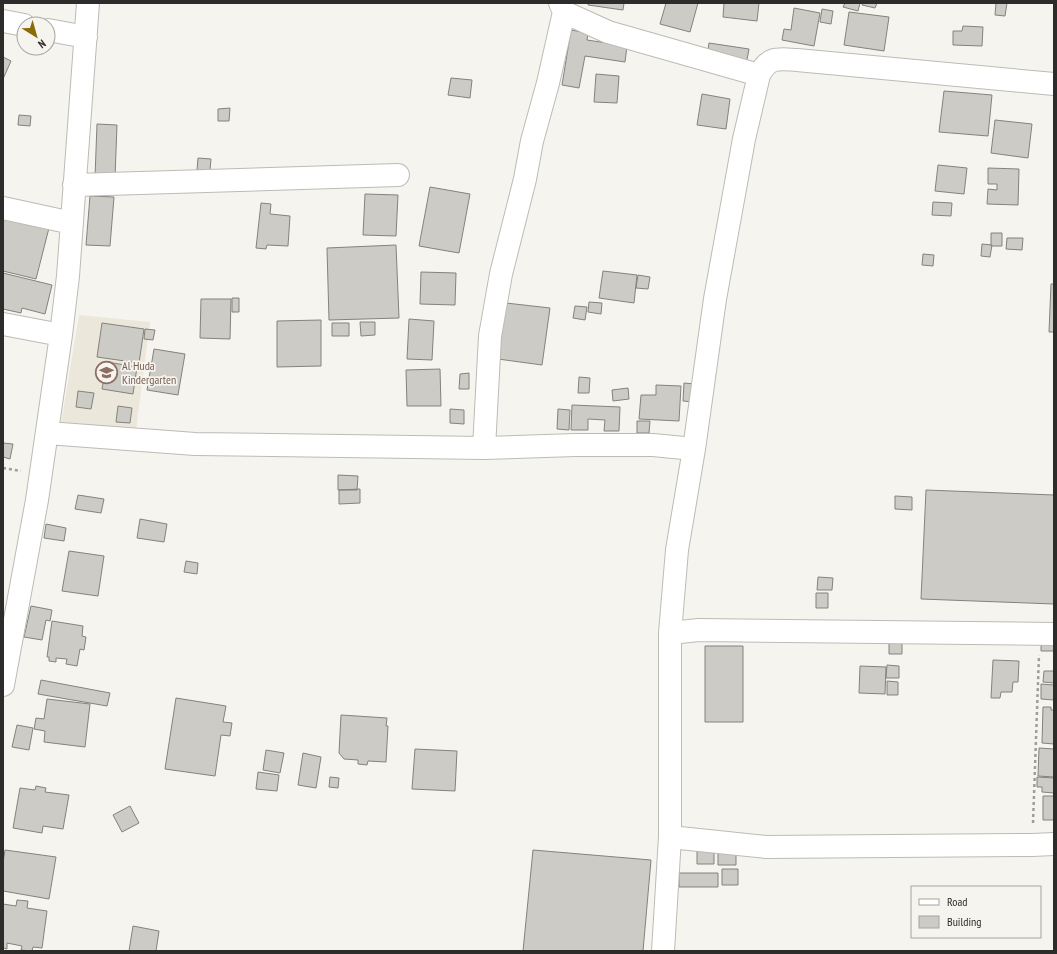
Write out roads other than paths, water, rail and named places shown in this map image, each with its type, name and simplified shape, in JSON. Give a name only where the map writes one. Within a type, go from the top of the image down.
[{"type":"street","points":[[3,685],[37,500],[62,335],[68,276],[88,3]]},
{"type":"street","points":[[484,448],[491,328],[501,274],[525,179],[532,141],[548,83],[562,8],[608,32],[759,74]]},
{"type":"street","points":[[3,21],[16,23]]},
{"type":"street","points":[[56,32],[86,38]]},
{"type":"street","points":[[663,951],[670,837],[670,633],[677,550],[694,449],[715,299],[744,139],[759,74],[764,66],[774,59],[1054,84]]},
{"type":"street","points":[[74,185],[398,175]]},
{"type":"street","points":[[3,208],[72,224]]},
{"type":"street","points":[[3,324],[62,335]]},
{"type":"street","points":[[47,433],[195,444],[484,448],[653,445],[694,449]]},
{"type":"street","points":[[670,633],[699,630],[1047,634]]},
{"type":"street","points":[[670,837],[766,847],[1054,844]]},
{"type":"place","name":"Al Huda Kindergarten","points":[[106,373]]}]
